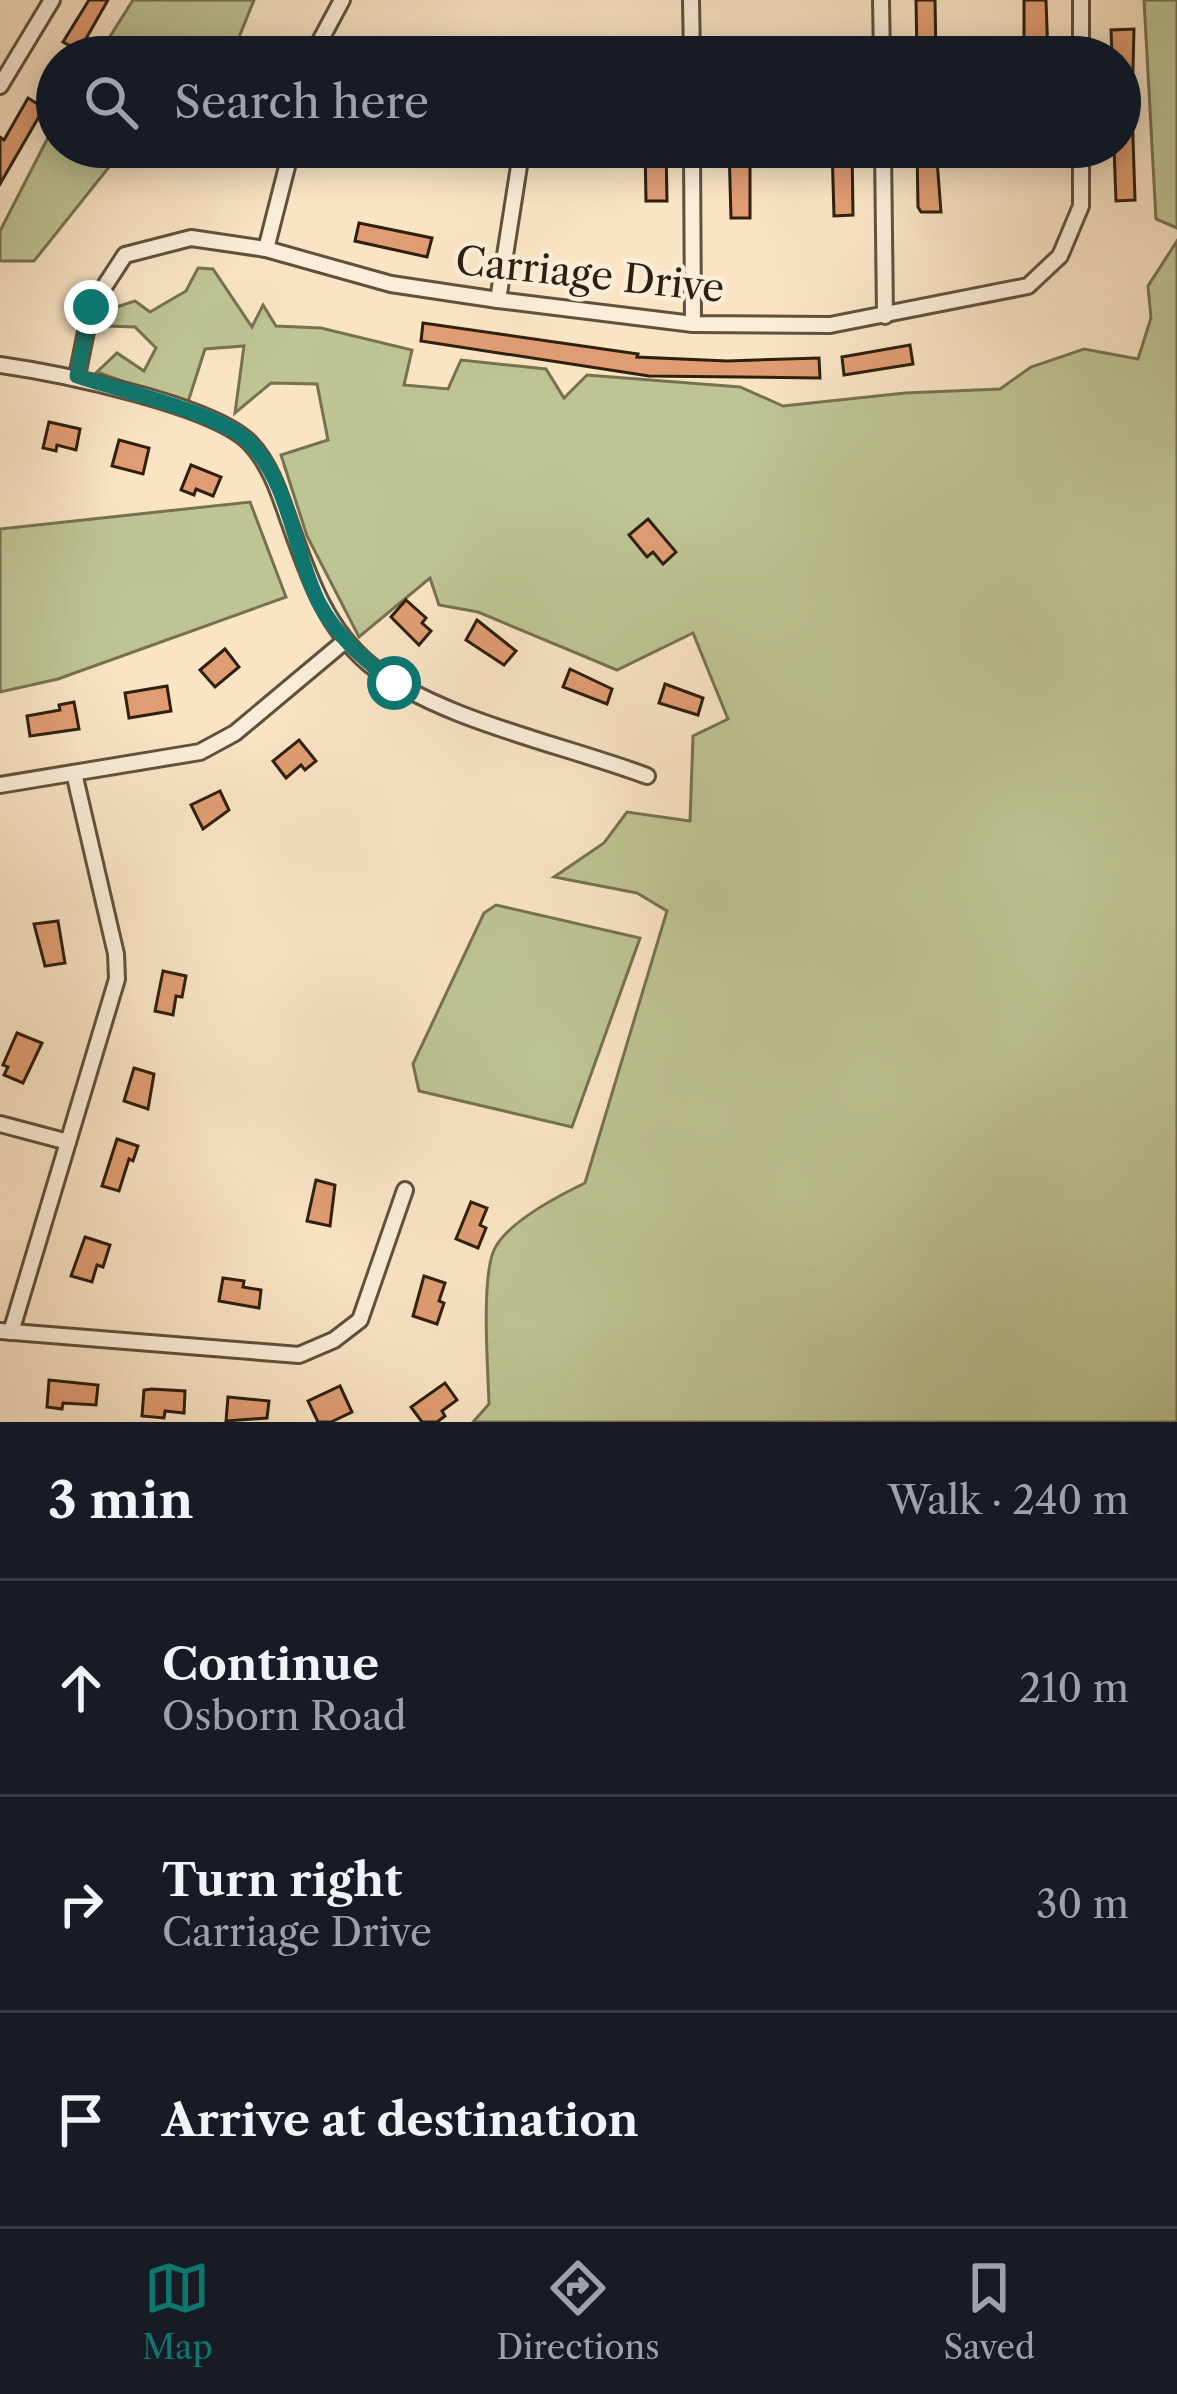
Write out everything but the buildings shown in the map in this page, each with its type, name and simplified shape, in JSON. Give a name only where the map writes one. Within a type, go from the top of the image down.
[{"type":"street","points":[[0,86],[52,0]]},
{"type":"street","points":[[323,36],[342,0]]},
{"type":"street","points":[[692,0],[692,36]]},
{"type":"street","points":[[881,0],[882,36]]},
{"type":"street","points":[[1081,0],[1081,36]]},
{"type":"street","points":[[266,248],[287,168]]},
{"type":"street","points":[[498,300],[519,168]]},
{"type":"street","points":[[692,168],[693,324]]},
{"type":"street","points":[[883,168],[885,316]]},
{"type":"street","name":"Carriage Drive","points":[[77,376],[91,307],[125,255],[191,238],[266,248],[391,284],[498,300],[693,324],[830,325],[1028,286],[1060,256],[1081,206],[1081,168]]},
{"type":"street","points":[[0,365],[77,376],[223,424],[247,440],[265,462],[320,603],[345,641],[394,683],[426,700],[647,776]]},
{"type":"street","points":[[0,785],[200,752],[235,734],[345,641]]},
{"type":"street","points":[[74,773],[116,954],[117,979],[6,1331],[299,1355],[334,1340],[360,1320],[405,1190]]},
{"type":"street","points":[[0,1124],[68,1142]]},
{"type":"green space","points":[[133,0],[254,0],[239,36],[110,36]]},
{"type":"green space","points":[[1144,0],[1177,0],[1177,228],[1156,219]]},
{"type":"green space","points":[[36,161],[36,168],[108,168],[34,261],[0,261],[0,231]]},
{"type":"green space","points":[[1177,241],[1177,1422],[473,1422],[489,1404],[486,1303],[494,1250],[521,1220],[585,1183],[667,911],[637,893],[554,877],[604,843],[627,812],[690,821],[693,736],[728,719],[693,633],[617,670],[478,612],[439,605],[430,578],[359,637],[307,536],[281,455],[328,440],[317,384],[271,383],[235,413],[244,346],[205,349],[187,405],[97,372],[117,353],[144,371],[156,348],[135,327],[107,326],[107,310],[135,301],[150,312],[186,291],[198,268],[213,269],[252,327],[263,305],[276,326],[321,328],[412,350],[404,385],[448,389],[461,360],[546,369],[564,398],[587,375],[740,387],[783,406],[1000,389],[1031,367],[1084,349],[1138,359],[1151,318],[1148,286]]},
{"type":"green space","points":[[250,502],[286,597],[58,679],[0,692],[0,529]]},
{"type":"green space","points":[[496,905],[640,938],[572,1127],[419,1091],[413,1064],[484,913]]},
{"type":"route","points":[[91,307],[77,376],[223,424],[247,440],[265,462],[329,620],[345,641],[394,683]]}]
